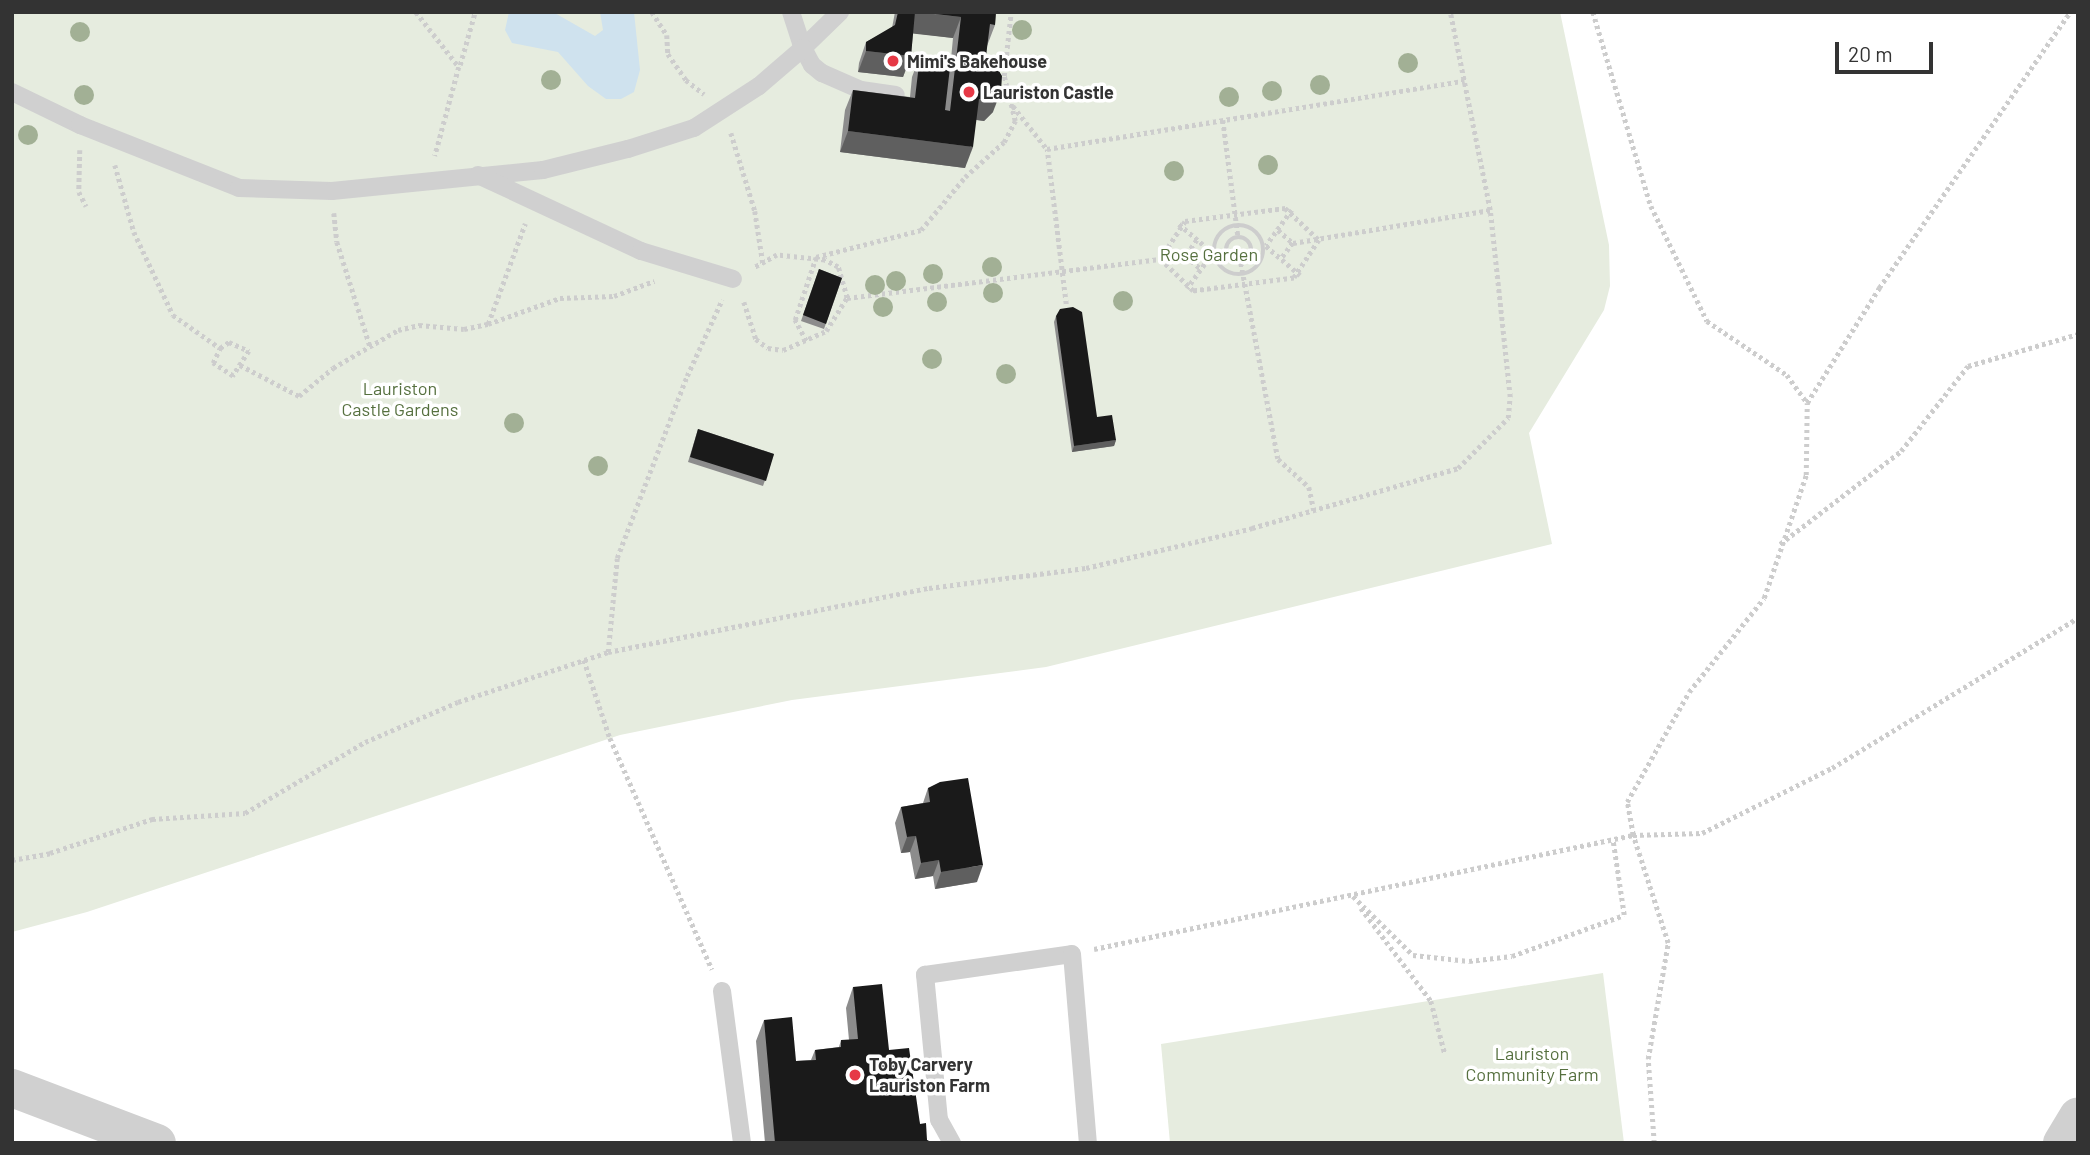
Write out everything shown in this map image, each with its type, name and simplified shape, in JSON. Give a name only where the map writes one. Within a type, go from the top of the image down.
[{"type":"street","points":[[12,1088],[157,1143]]},
{"type":"street","points":[[2062,1143],[2078,1116]]},
{"type":"lane","points":[[791,12],[803,48],[812,65],[822,73],[861,90],[896,95]]},
{"type":"lane","points":[[12,92],[80,125],[239,188],[332,191],[543,170],[628,149],[694,128],[759,86],[839,12]]},
{"type":"lane","points":[[478,175],[534,204],[679,262],[733,279]]},
{"type":"lane","points":[[952,1143],[939,1120],[925,975],[1072,954],[1088,1143]]},
{"type":"lane","points":[[722,991],[742,1143]]},
{"type":"path","points":[[416,12],[460,67]]},
{"type":"path","points":[[432,179],[436,148],[474,12]]},
{"type":"path","points":[[652,12],[667,36],[668,54],[686,80],[725,108],[755,211],[763,263]]},
{"type":"path","points":[[608,652],[617,558],[687,376],[733,279],[777,255],[816,257],[921,230],[965,177],[1004,142],[1015,121],[1004,76],[1011,12]]},
{"type":"path","points":[[12,860],[50,853],[152,819],[245,813],[365,742],[458,702],[608,652],[929,588],[1086,568],[1314,510],[1458,468],[1508,418],[1510,397],[1490,210],[1450,12]]},
{"type":"path","points":[[1593,12],[1651,206],[1707,321],[1787,375],[1807,403]]},
{"type":"path","points":[[1654,1143],[1648,1059],[1668,943],[1633,835],[1627,802],[1641,771],[1689,692],[1764,598],[1779,545],[1806,475],[1807,403],[1879,288],[2070,12]]},
{"type":"path","points":[[1047,149],[1464,81]]},
{"type":"path","points":[[1013,106],[1047,149],[1066,304]]},
{"type":"path","points":[[1223,120],[1238,236]]},
{"type":"path","points":[[80,125],[77,174],[86,206]]},
{"type":"path","points":[[100,132],[124,184],[134,232],[173,315],[220,348]]},
{"type":"path","points":[[332,191],[337,242],[370,346]]},
{"type":"path","points":[[488,324],[534,204]]},
{"type":"path","points":[[1292,210],[1319,240]]},
{"type":"path","points":[[1179,224],[1292,210]]},
{"type":"path","points":[[1179,224],[1213,253],[1223,271],[1243,276],[1260,266],[1266,246],[1292,210]]},
{"type":"path","points":[[1281,259],[1293,243],[1490,210]]},
{"type":"path","points":[[1187,289],[1213,253],[1218,233],[1236,223],[1255,228],[1266,246],[1300,275]]},
{"type":"path","points":[[1160,259],[1179,224]]},
{"type":"path","points":[[1278,230],[1293,243]]},
{"type":"path","points":[[1238,236],[1248,239],[1253,248],[1250,258],[1241,263],[1231,260],[1226,251],[1228,241],[1238,236]]},
{"type":"path","points":[[847,298],[1186,256],[1198,240]]},
{"type":"path","points":[[1300,275],[1319,240]]},
{"type":"path","points":[[1253,248],[1266,246]]},
{"type":"path","points":[[1213,253],[1226,251]]},
{"type":"path","points":[[1186,256],[1201,269]]},
{"type":"path","points":[[733,279],[756,339],[768,348],[783,350],[826,331],[847,298],[838,267],[816,257]]},
{"type":"path","points":[[806,341],[795,320],[816,257]]},
{"type":"path","points":[[1160,259],[1187,289]]},
{"type":"path","points":[[240,365],[299,396],[370,346],[419,324],[464,329],[488,324],[560,298],[614,296],[644,288],[679,262]]},
{"type":"path","points":[[1241,263],[1278,459],[1309,486],[1314,510]]},
{"type":"path","points":[[1187,289],[1300,275]]},
{"type":"path","points":[[1779,545],[1902,451],[1968,366],[2078,334]]},
{"type":"path","points":[[229,341],[249,351],[233,376],[213,363],[220,348],[229,341]]},
{"type":"path","points":[[1072,954],[1633,835],[1702,832],[1832,768],[2078,618]]},
{"type":"path","points":[[584,660],[610,738],[722,991]]},
{"type":"path","points":[[1352,896],[1413,955],[1469,961],[1512,956],[1624,915],[1613,841]]},
{"type":"path","points":[[1352,896],[1431,1001],[1445,1054]]},
{"type":"green space","name":"Lauriston Castle Gardens","points":[[12,12],[1560,12],[1609,245],[1610,286],[1604,310],[1529,433],[1552,544],[1046,667],[792,700],[620,735],[87,912],[12,932]]},
{"type":"green space","name":"Lauriston Community Farm","points":[[1603,973],[1624,1143],[1170,1143],[1161,1044]]},
{"type":"water","points":[[509,12],[553,12],[595,36],[603,30],[600,12],[634,12],[640,70],[634,92],[621,99],[606,99],[588,86],[558,52],[512,43],[505,30]]},
{"type":"building","points":[[898,12],[915,12],[911,56],[866,51],[866,42],[895,25]]},
{"type":"building","points":[[918,12],[996,12],[995,25],[990,24],[985,64],[996,66],[1002,76],[1001,91],[992,100],[979,99],[973,147],[848,131],[853,90],[915,98],[920,56],[951,59],[945,110],[950,111],[961,17]]},
{"type":"building","points":[[819,269],[842,278],[826,324],[803,315]]},
{"type":"building","points":[[1073,307],[1082,312],[1097,417],[1112,415],[1116,440],[1074,446],[1056,316],[1060,309]]},
{"type":"building","points":[[698,429],[774,454],[766,481],[690,457]]},
{"type":"building","points":[[968,778],[983,865],[941,872],[939,860],[921,863],[916,836],[907,837],[901,807],[930,802],[928,788],[940,782]]},
{"type":"building","name":"Toby Carvery Lauriston Farm","points":[[882,984],[889,1050],[909,1048],[920,1124],[926,1123],[927,1140],[933,1143],[775,1143],[764,1020],[792,1017],[796,1061],[816,1060],[815,1050],[841,1047],[841,1040],[858,1039],[853,987]]},
{"type":"place","name":"Mimi's Bakehouse","points":[[893,61]]},
{"type":"place","name":"Lauriston Castle","points":[[969,92]]},
{"type":"place","name":"Toby Carvery Lauriston Farm","points":[[855,1075]]},
{"type":"park label","name":"Rose Garden","points":[[1209,254]]}]
